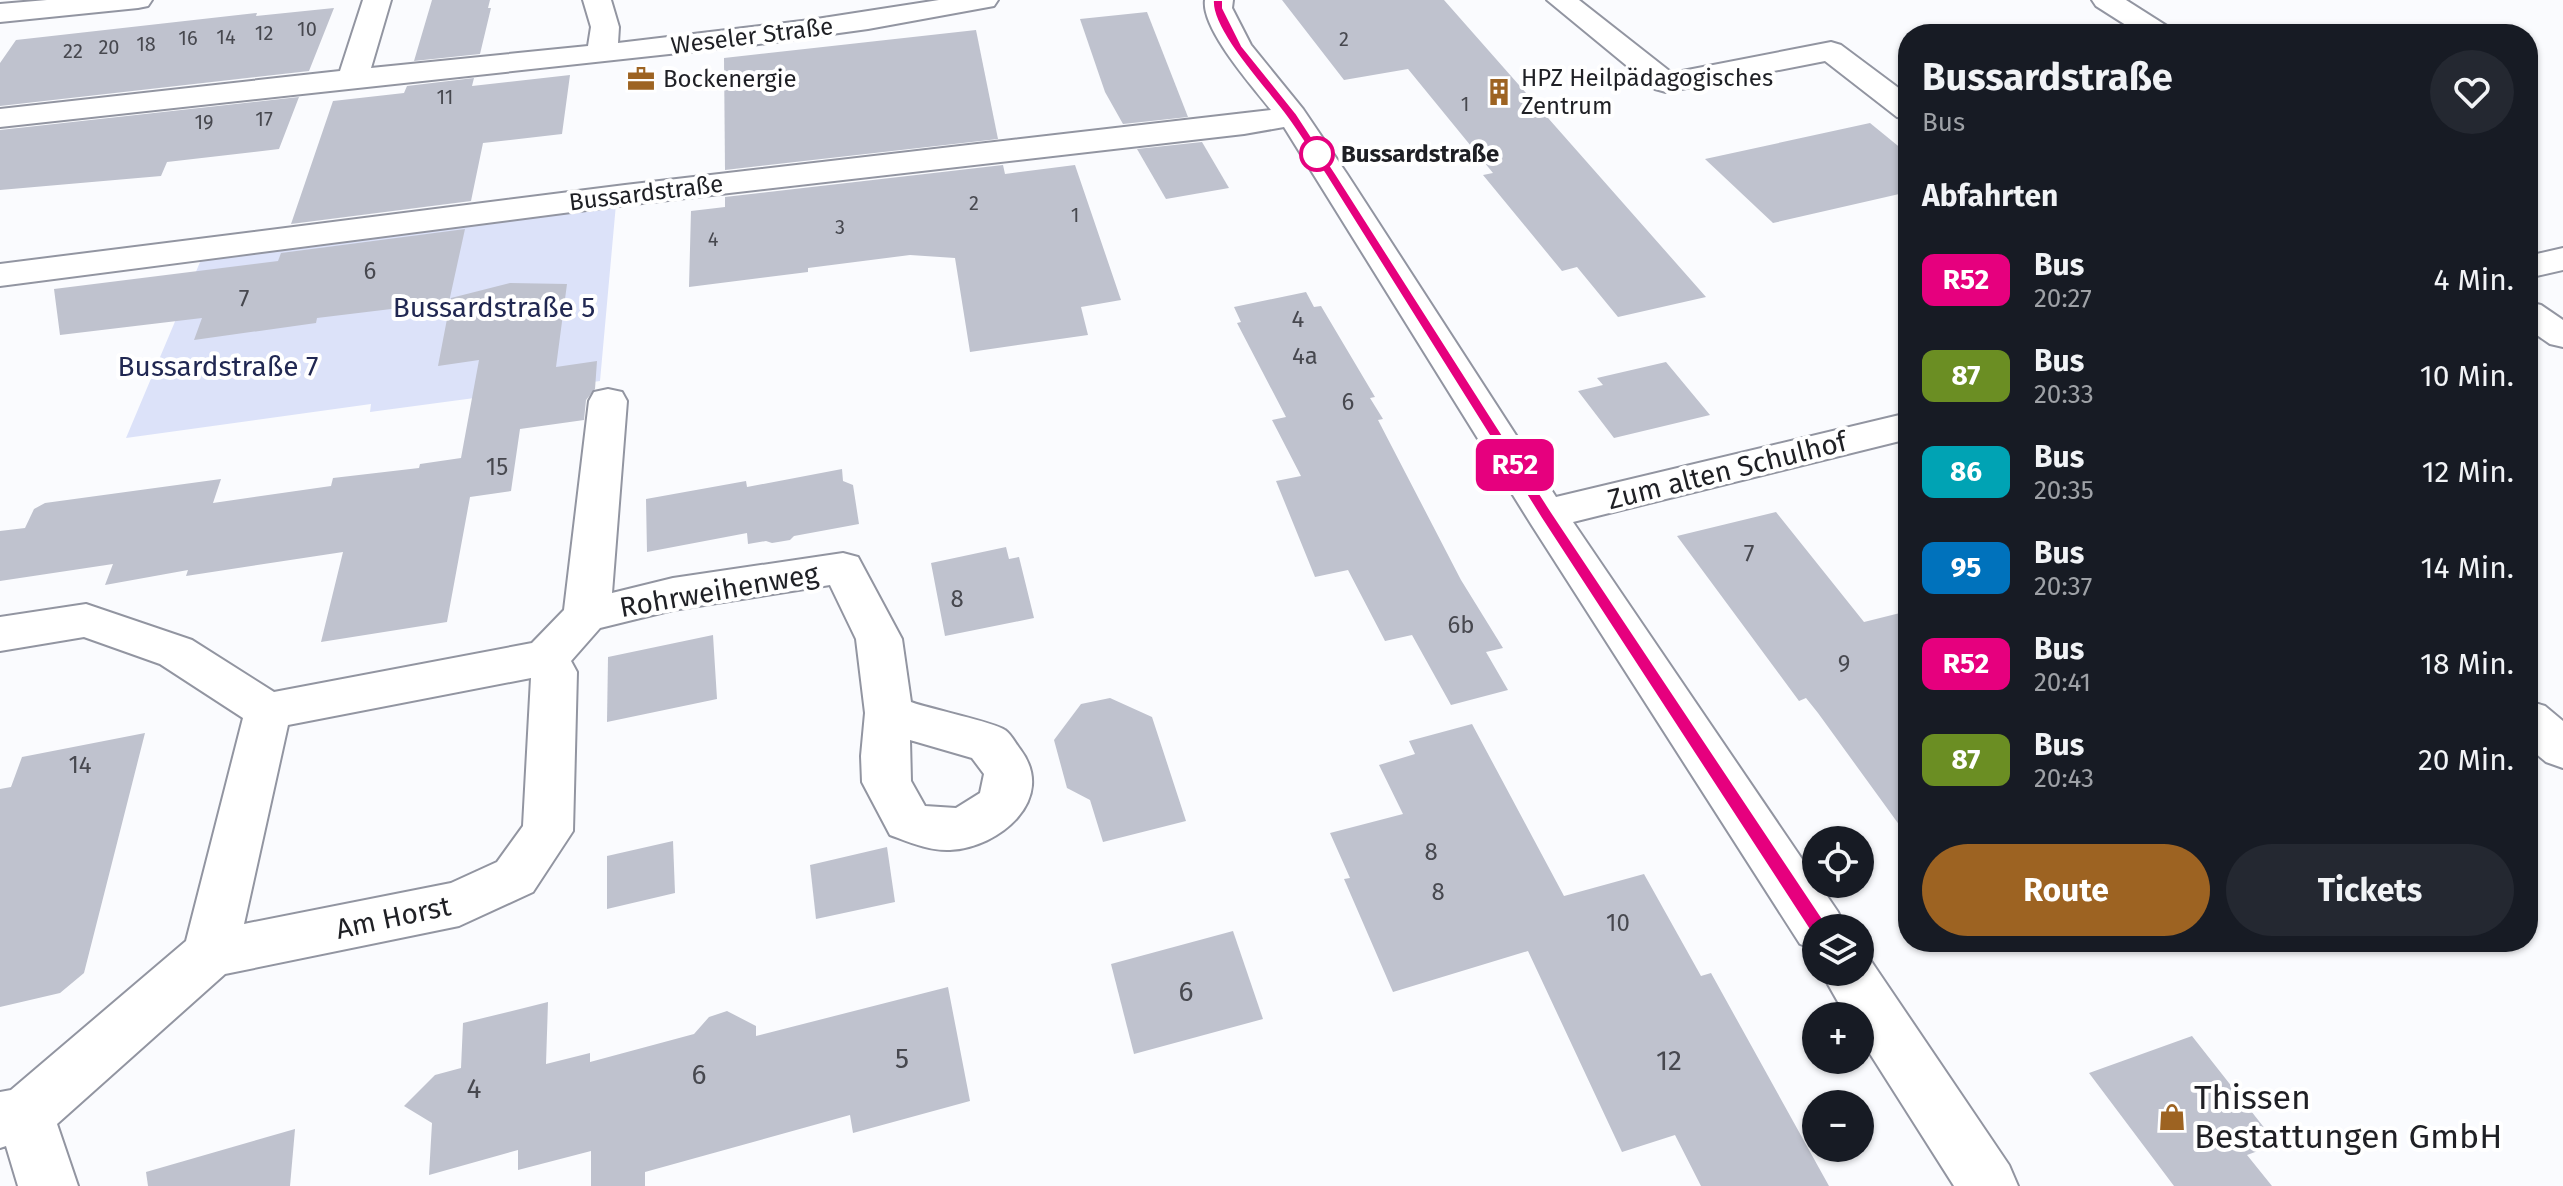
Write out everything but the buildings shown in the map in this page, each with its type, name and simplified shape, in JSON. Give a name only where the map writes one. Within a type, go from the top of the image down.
[{"type":"street","points":[[0,13],[138,0]]},
{"type":"street","points":[[340,80],[377,0]]},
{"type":"street","points":[[597,0],[605,27],[602,53]]},
{"type":"street","name":"Weseler Straße","points":[[0,118],[783,35],[901,17],[984,0]]},
{"type":"street","points":[[1219,0],[1218,8],[1237,47],[1292,116],[1546,514],[1810,914]]},
{"type":"street","points":[[1561,0],[1666,83],[1831,51],[1898,102]]},
{"type":"street","points":[[2106,0],[2144,24]]},
{"type":"street","name":"Weseler Straße","points":[[0,95],[269,64],[312,67],[340,80]]},
{"type":"street","name":"Bussardstraße","points":[[0,275],[266,239],[1244,125],[1292,116]]},
{"type":"street","points":[[2538,265],[2563,259]]},
{"type":"street","points":[[2538,320],[2563,336]]},
{"type":"street","name":"Rohrweihenweg","points":[[546,658],[585,616],[591,587],[608,401]]},
{"type":"street","name":"Zum alten Schulhof","points":[[1546,514],[1898,428]]},
{"type":"street","name":"Rohrweihenweg","points":[[585,616],[673,594],[843,568],[879,639],[889,713]]},
{"type":"street","points":[[0,634],[86,620],[176,652],[268,711],[546,658]]},
{"type":"street","name":"Am Horst","points":[[12,1118],[210,954],[459,904],[515,877],[548,831],[554,672],[546,658]]},
{"type":"street","points":[[210,954],[268,711]]},
{"type":"street","points":[[2538,728],[2563,749]]},
{"type":"street","points":[[1857,986],[1988,1186]]},
{"type":"street","points":[[12,1118],[48,1186]]},
{"type":"green space","points":[[616,204],[600,381],[370,412],[371,404],[126,438],[203,255]]},
{"type":"bus line","name":"R52","points":[[1218,0],[1225,26],[1237,47],[1292,116],[1331,174],[1546,514],[1810,914]]},
{"type":"place","name":"Bockenergie","points":[[641,79]]},
{"type":"place","name":"HPZ Heilpädagogisches Zentrum","points":[[1499,92]]},
{"type":"place","name":"Bussardstraße","points":[[1317,154]]},
{"type":"place","name":"Thissen Bestattungen GmbH","points":[[2172,1117]]},
{"type":"park label","name":"Bussardstraße 5","points":[[494,307]]},
{"type":"park label","name":"Bussardstraße 7","points":[[218,366]]}]
